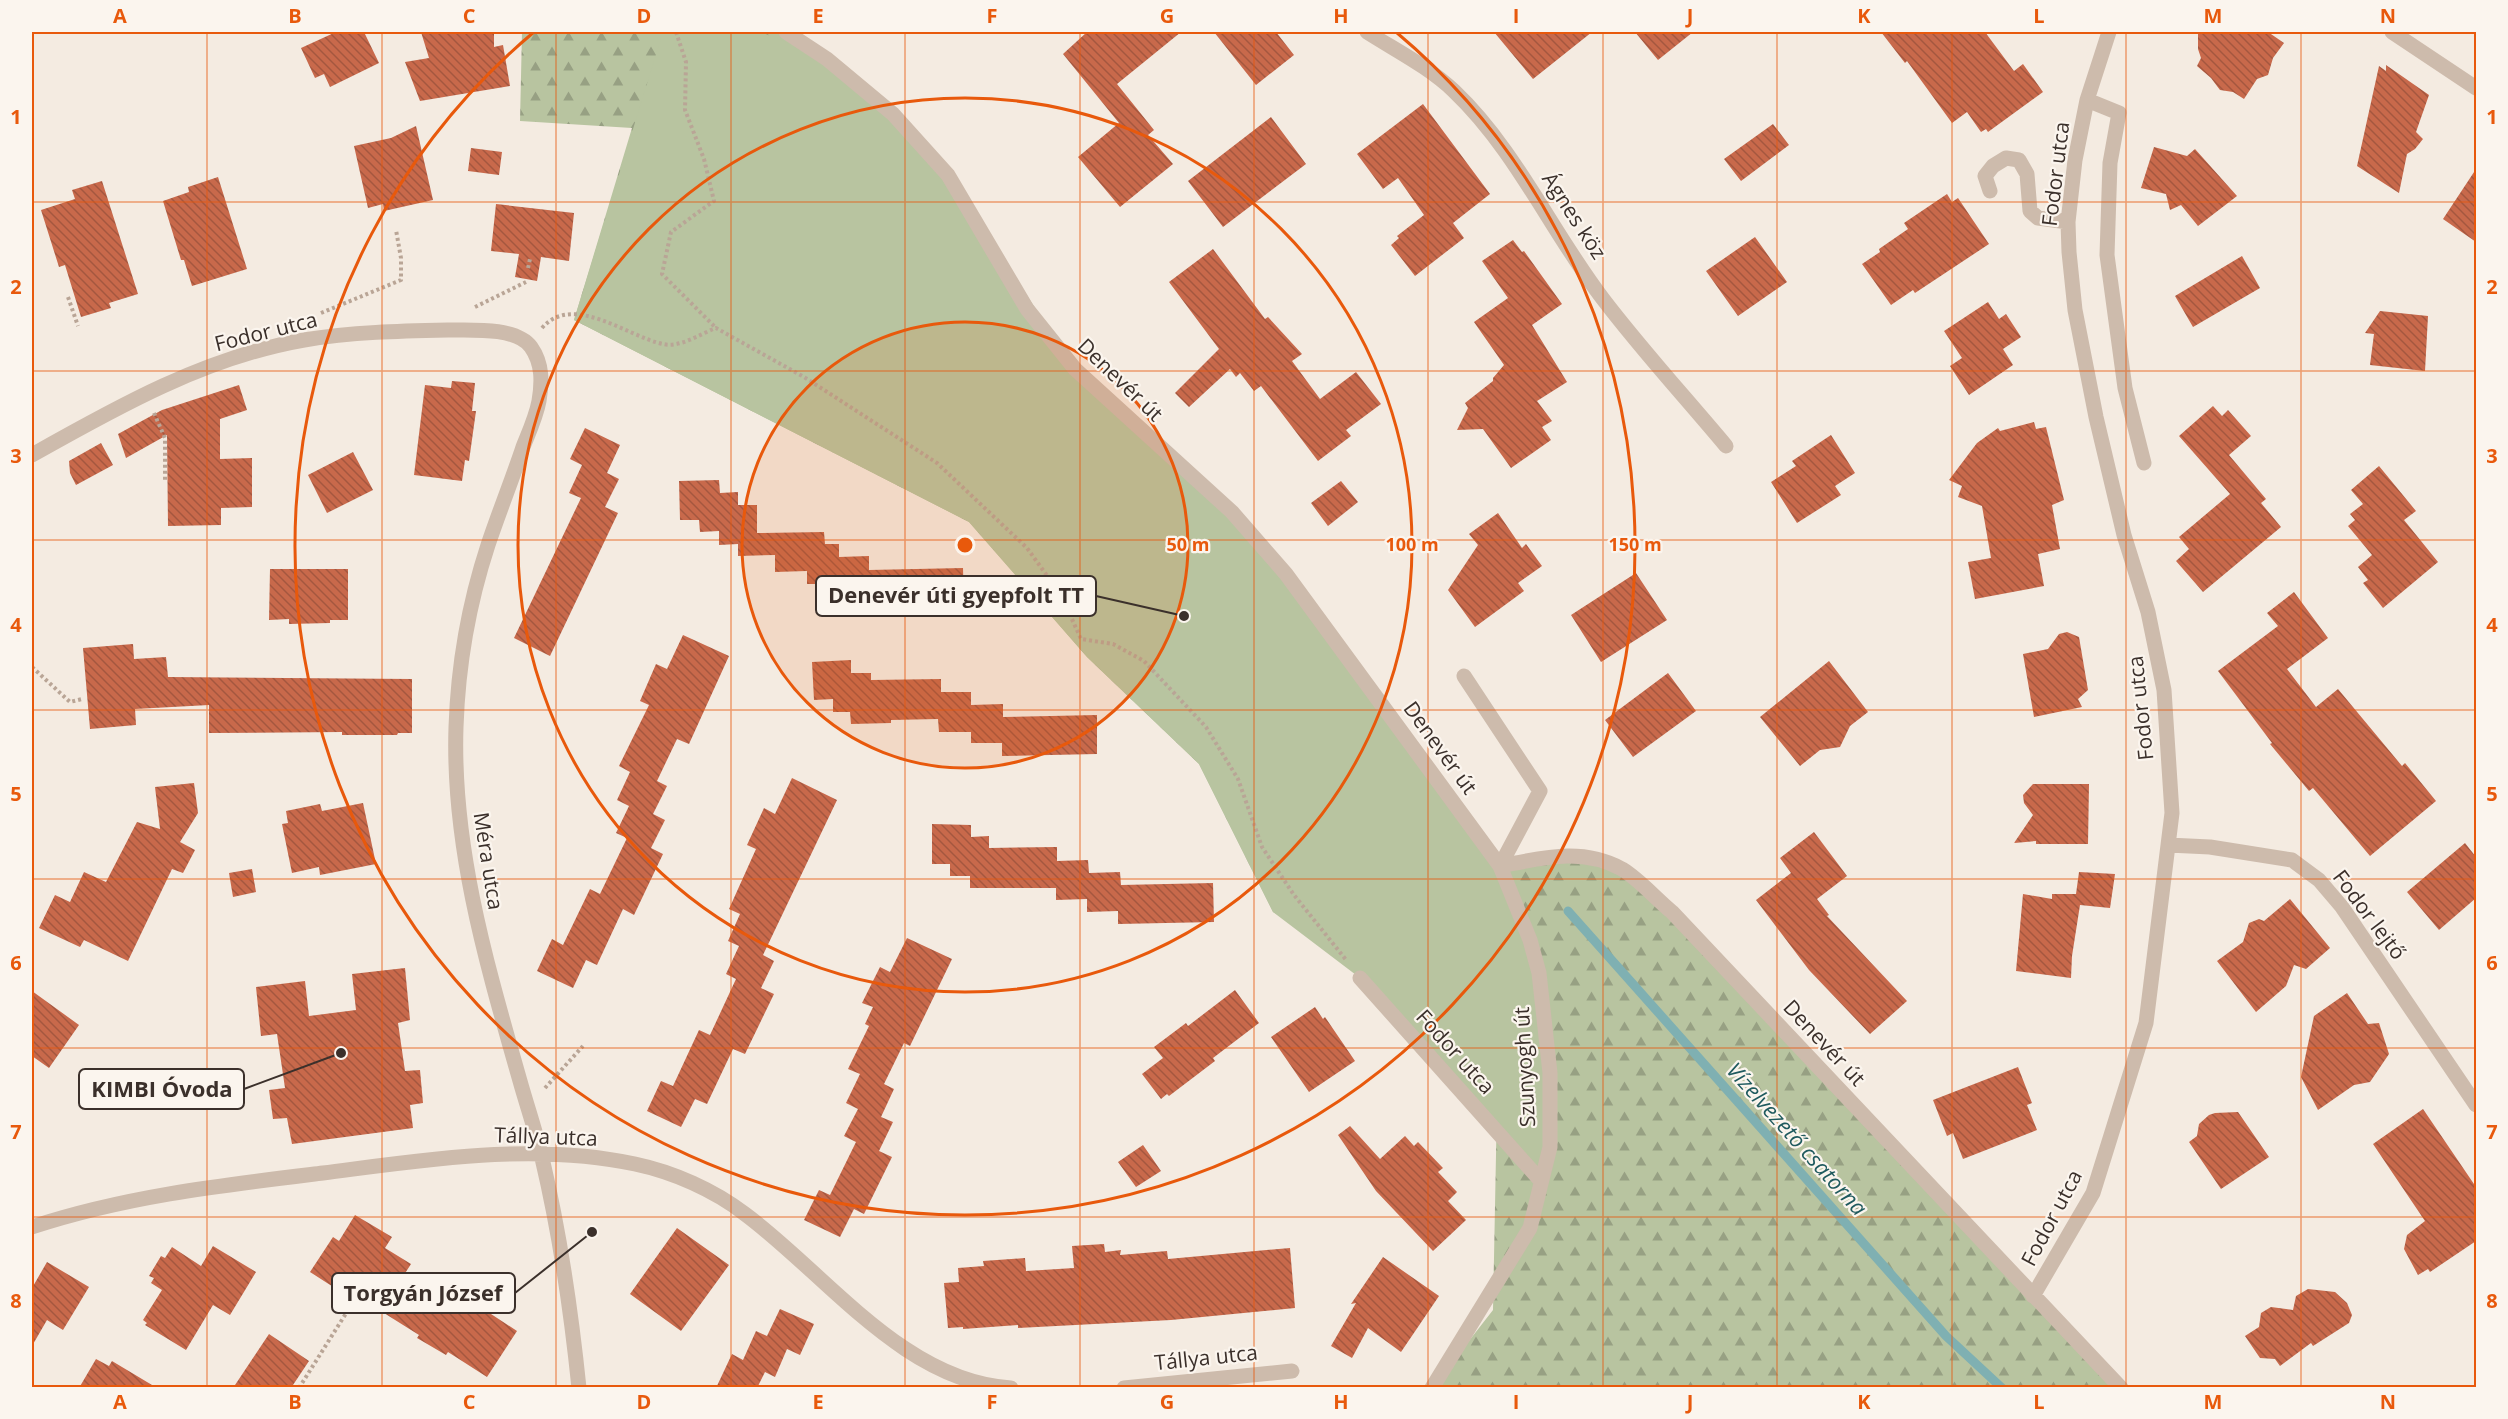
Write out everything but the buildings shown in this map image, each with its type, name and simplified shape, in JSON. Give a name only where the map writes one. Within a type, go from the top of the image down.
[{"type":"street","name":"Denevér út","points":[[786,32],[827,58],[894,114],[948,175],[1027,309],[1075,369],[1232,512],[1286,574],[1500,866],[1555,856],[1592,856],[1624,870],[1672,912],[2121,1388]]},
{"type":"street","name":"Ágnes köz","points":[[1367,32],[1432,74],[1470,107],[1525,179],[1602,298],[1726,446]]},
{"type":"street","name":"Fodor utca","points":[[2033,1296],[2093,1193],[2146,1023],[2172,813],[2164,690],[2148,612],[2124,535],[2096,417],[2075,310],[2068,222],[2075,160],[2087,100],[2109,32]]},
{"type":"street","points":[[2392,32],[2476,88]]},
{"type":"street","name":"Fodor utca","points":[[2087,100],[2119,113],[2110,163],[2107,255],[2122,369],[2144,463]]},
{"type":"street","points":[[1990,191],[1984,176],[1993,166],[2006,158],[2019,160],[2027,174],[2027,196],[2031,211],[2038,218],[2068,222]]},
{"type":"street","name":"Fodor utca","points":[[32,455],[145,393],[241,356],[302,341],[382,332],[459,330],[507,334],[529,344]]},
{"type":"street","name":"Méra utca","points":[[529,344],[542,374],[537,408],[487,547],[464,648],[457,697],[458,809],[472,895],[498,1006],[541,1154],[557,1225],[568,1292],[579,1388]]},
{"type":"street","points":[[1464,676],[1540,791],[1500,866]]},
{"type":"street","name":"Fodor lejtő","points":[[2168,845],[2210,847],[2292,860],[2319,880],[2342,907],[2476,1105]]},
{"type":"street","name":"Szunyogh út","points":[[1432,1388],[1530,1228],[1550,1147],[1550,1073],[1539,973],[1530,940],[1500,866]]},
{"type":"street","name":"Fodor utca","points":[[1360,978],[1541,1181]]},
{"type":"street","name":"Tállya utca","points":[[32,1227],[77,1213],[167,1193],[434,1159],[541,1154],[581,1156],[636,1164],[688,1180],[744,1213],[862,1315],[916,1357],[965,1380],[1011,1388]]},
{"type":"street","name":"Tállya utca","points":[[1124,1388],[1292,1371]]},
{"type":"path","points":[[676,32],[686,62],[685,110],[704,159],[714,201],[671,232],[662,274],[716,328],[804,377],[937,463],[1027,548],[1061,595],[1081,639],[1113,644],[1144,661],[1206,727],[1238,779],[1262,847],[1294,895],[1360,978]]},
{"type":"path","points":[[320,313],[401,280],[401,258],[396,230]]},
{"type":"path","points":[[528,268],[530,259]]},
{"type":"path","points":[[459,330],[476,306],[526,282]]},
{"type":"path","points":[[68,297],[78,326]]},
{"type":"path","points":[[529,344],[545,325],[569,312],[664,344],[680,345],[691,337],[716,328]]},
{"type":"path","points":[[145,393],[165,438],[165,480]]},
{"type":"path","points":[[32,667],[70,702],[82,699]]},
{"type":"path","points":[[527,1108],[583,1046]]},
{"type":"path","points":[[299,1388],[350,1306]]},
{"type":"green space","points":[[522,32],[778,32],[827,59],[1027,309],[1500,866],[1555,856],[1624,870],[2121,1387],[1433,1387],[1493,1310],[1497,1103],[1379,972],[1273,912],[1199,764],[1087,657],[969,522],[574,320],[632,128],[520,121]]},
{"type":"green space","points":[[663,32],[761,32],[827,59],[948,175],[1075,369],[1232,512],[1500,866],[1530,940],[1550,1073],[1541,1181],[1360,978],[1273,912],[1199,764],[1087,657],[969,522],[574,320]]},
{"type":"waterway","name":"Vízelvezető csatorna","points":[[1568,911],[1946,1336],[2002,1388]]},
{"type":"place","name":"Denevér úti gyepfolt TT","points":[[1184,616]]},
{"type":"place","name":"KIMBI Óvoda","points":[[341,1053]]},
{"type":"place","name":"Torgyán József","points":[[592,1232]]}]
